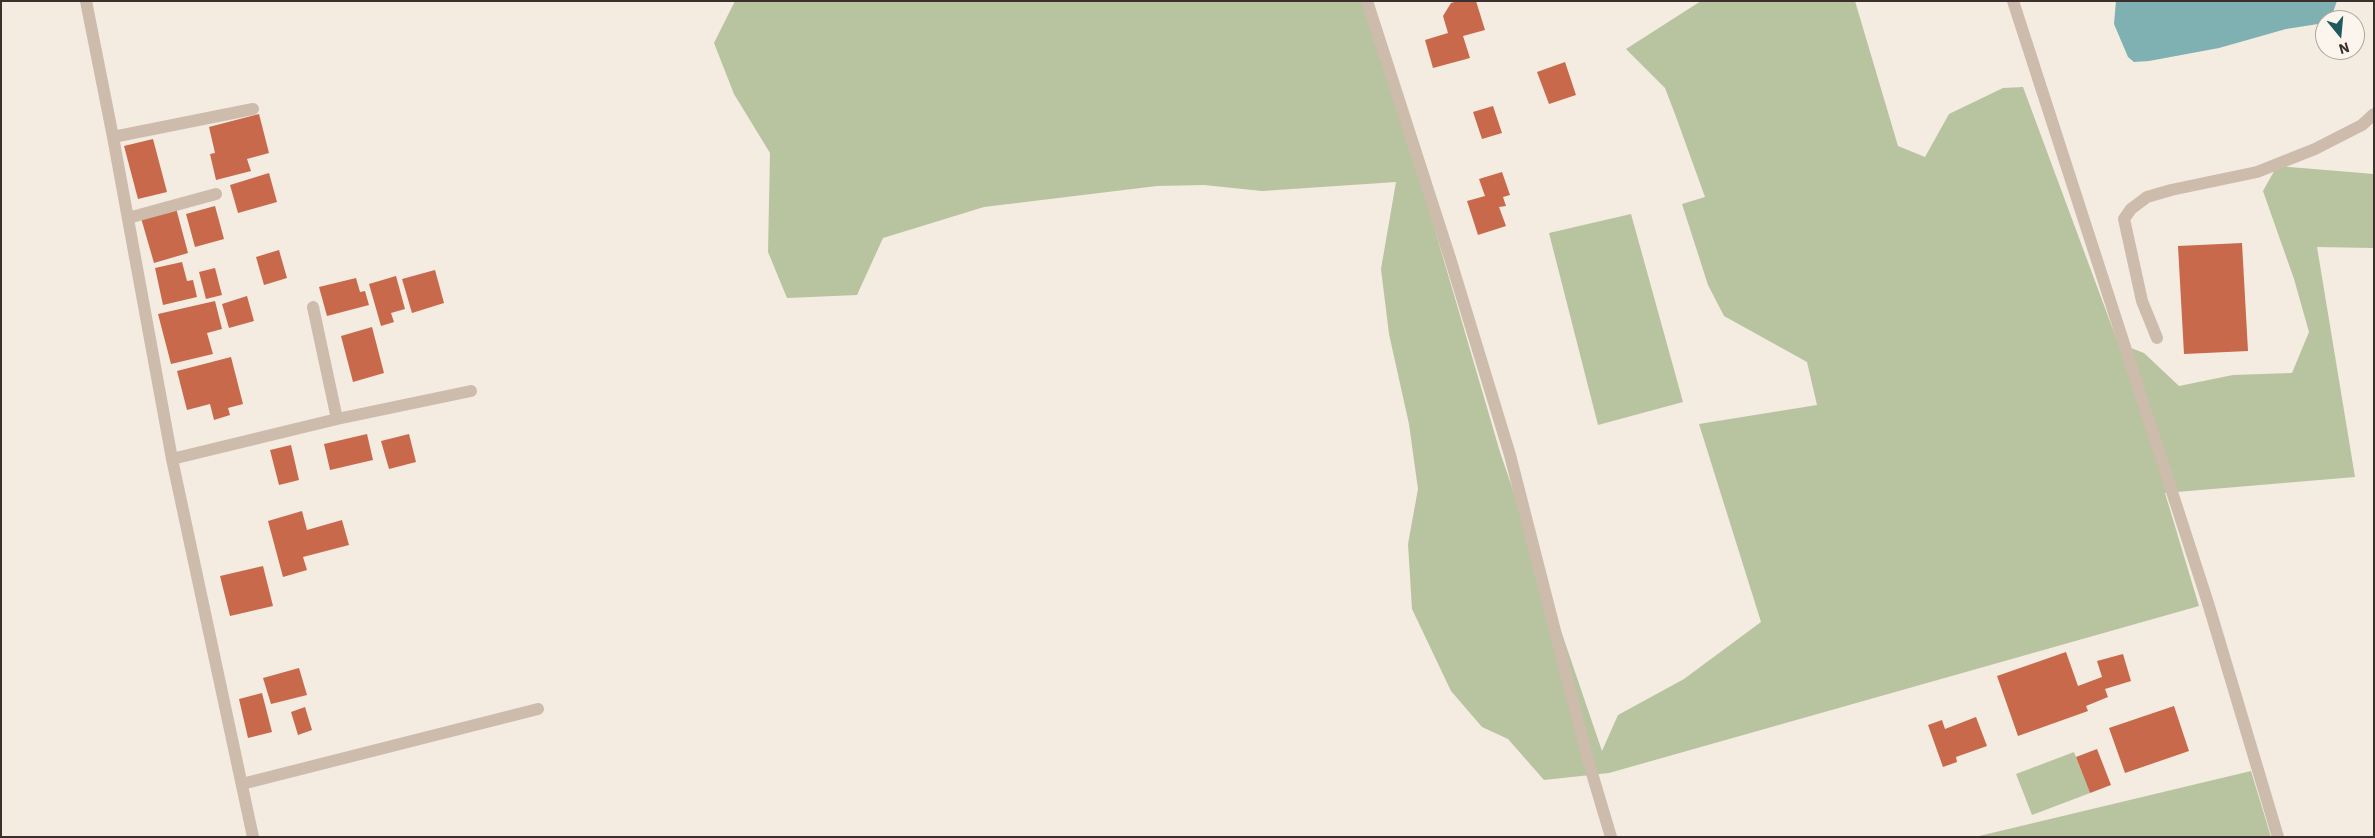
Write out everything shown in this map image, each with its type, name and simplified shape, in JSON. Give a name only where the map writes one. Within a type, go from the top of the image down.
[{"type":"street","points":[[86,1],[172,459],[253,837]]},
{"type":"street","points":[[1367,1],[1450,258],[1510,455],[1588,760],[1612,837]]},
{"type":"street","points":[[2013,1],[2208,604],[2278,837]]},
{"type":"street","points":[[113,137],[253,109]]},
{"type":"street","points":[[2157,338],[2142,301],[2124,219],[2131,209],[2147,197],[2171,190],[2258,172],[2315,149],[2362,125],[2374,114]]},
{"type":"street","points":[[128,218],[216,194]]},
{"type":"street","points":[[313,307],[336,420]]},
{"type":"street","points":[[172,459],[336,420],[471,391]]},
{"type":"street","points":[[242,784],[538,709]]},
{"type":"green space","points":[[735,1],[1368,1],[1500,452],[1602,751],[1618,715],[1684,679],[1761,622],[1699,424],[1817,405],[1807,362],[1724,316],[1708,285],[1682,204],[1705,197],[1675,114],[1665,88],[1626,49],[1701,1],[1855,1],[1898,146],[1925,157],[1949,114],[2003,88],[2023,87],[2118,343],[2144,353],[2179,386],[2233,375],[2292,373],[2309,332],[2294,279],[2263,191],[2277,166],[2374,174],[2374,248],[2317,247],[2355,477],[2165,493],[2199,606],[1609,773],[1544,780],[1508,739],[1482,727],[1451,691],[1412,609],[1408,544],[1418,489],[1409,424],[1389,334],[1381,269],[1396,182],[1262,191],[1204,185],[1157,186],[984,207],[883,238],[857,295],[787,298],[768,252],[770,153],[734,94],[714,43]]},
{"type":"green space","points":[[1631,214],[1683,402],[1598,425],[1549,233]]},
{"type":"green space","points":[[2074,752],[2090,793],[2032,815],[2016,774]]},
{"type":"green space","points":[[2251,771],[2271,837],[1975,837]]},
{"type":"water","points":[[2116,1],[2337,1],[2334,10],[2315,10],[2315,24],[2286,29],[2219,48],[2149,61],[2134,62],[2128,57],[2114,24]]},
{"type":"building","points":[[1476,1],[1485,30],[1463,36],[1470,58],[1433,68],[1425,40],[1448,33],[1443,16],[1451,3]]},
{"type":"building","points":[[1565,62],[1576,95],[1549,104],[1537,72]]},
{"type":"building","points":[[1493,106],[1502,133],[1482,139],[1473,112]]},
{"type":"building","points":[[259,114],[269,153],[247,159],[251,171],[216,180],[210,154],[215,153],[209,127]]},
{"type":"building","points":[[153,139],[167,192],[138,199],[124,146]]},
{"type":"building","points":[[1502,172],[1510,195],[1503,197],[1506,206],[1499,207],[1506,226],[1478,235],[1467,201],[1485,196],[1479,179]]},
{"type":"building","points":[[269,173],[277,202],[238,213],[230,185]]},
{"type":"building","points":[[215,206],[224,239],[195,247],[186,214]]},
{"type":"building","points":[[176,208],[188,253],[154,263],[141,218]]},
{"type":"building","points":[[2242,243],[2248,351],[2184,354],[2178,246]]},
{"type":"building","points":[[279,250],[287,278],[264,285],[256,257]]},
{"type":"building","points":[[182,262],[187,281],[193,280],[197,297],[163,305],[155,268]]},
{"type":"building","points":[[215,268],[222,295],[206,299],[199,272]]},
{"type":"building","points":[[435,270],[444,303],[412,313],[402,279]]},
{"type":"building","points":[[396,276],[405,309],[391,313],[394,322],[381,326],[369,284]]},
{"type":"building","points":[[356,278],[360,292],[365,291],[369,305],[327,316],[319,287]]},
{"type":"building","points":[[247,296],[254,321],[229,328],[222,304]]},
{"type":"building","points":[[215,301],[222,329],[207,333],[213,354],[171,364],[158,314]]},
{"type":"building","points":[[372,327],[384,373],[353,382],[341,336]]},
{"type":"building","points":[[231,357],[243,404],[228,408],[230,415],[214,420],[210,404],[187,410],[177,371]]},
{"type":"building","points":[[367,434],[373,460],[330,470],[324,444]]},
{"type":"building","points":[[409,434],[416,462],[389,469],[381,441]]},
{"type":"building","points":[[291,445],[299,480],[279,485],[270,450]]},
{"type":"building","points":[[302,511],[307,530],[342,520],[349,545],[303,557],[307,570],[283,577],[268,521]]},
{"type":"building","points":[[263,566],[273,606],[230,616],[220,576]]},
{"type":"building","points":[[2066,652],[2078,686],[2102,677],[2097,661],[2123,654],[2131,681],[2105,689],[2108,697],[2086,706],[2088,711],[2018,736],[1997,676]]},
{"type":"building","points":[[299,668],[307,695],[271,704],[263,678]]},
{"type":"building","points":[[262,693],[272,732],[248,738],[239,699]]},
{"type":"building","points":[[2174,706],[2189,751],[2125,773],[2109,728]]},
{"type":"building","points":[[305,707],[312,730],[298,735],[291,712]]},
{"type":"building","points":[[1976,717],[1987,746],[1956,757],[1957,762],[1943,767],[1928,725],[1942,720],[1945,729]]},
{"type":"building","points":[[2097,749],[2111,785],[2090,793],[2076,757]]}]
